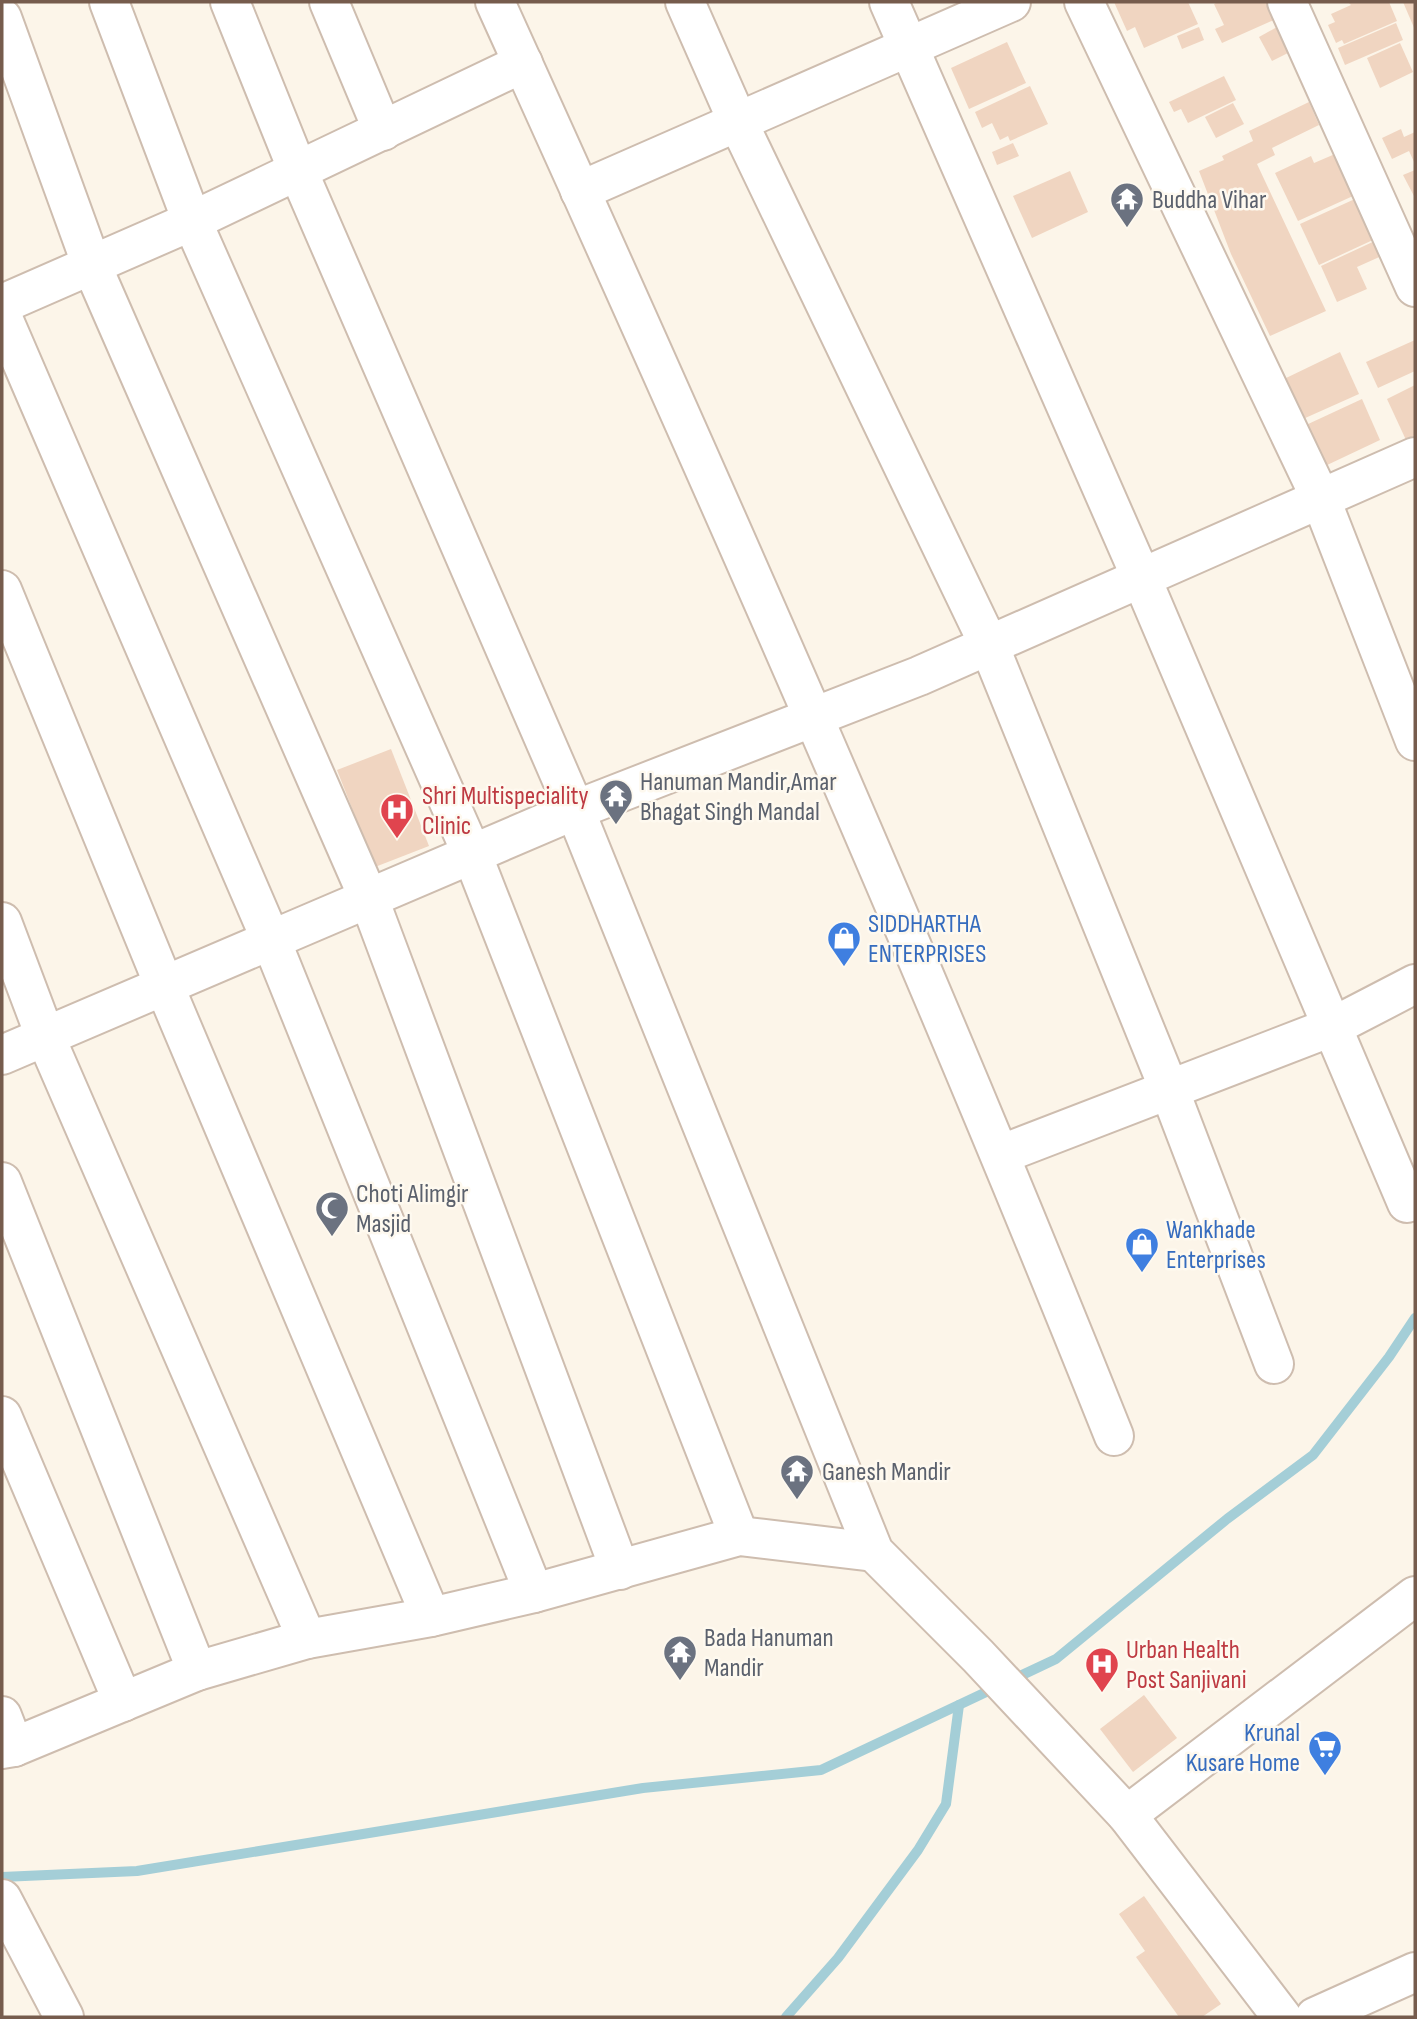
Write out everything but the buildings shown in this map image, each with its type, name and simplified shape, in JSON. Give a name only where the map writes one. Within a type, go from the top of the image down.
[{"type":"street","points":[[110,2],[192,221],[472,854],[739,1536]]},
{"type":"street","points":[[230,2],[298,172],[575,810],[874,1552],[978,1656],[1127,1815],[1282,2017]]},
{"type":"street","points":[[329,2],[383,131]]},
{"type":"street","points":[[495,2],[813,717],[1002,1154],[1114,1436]]},
{"type":"street","points":[[685,2],[737,120],[989,645],[1169,1089],[1274,1364]]},
{"type":"street","points":[[889,2],[1141,577],[1407,1203]]},
{"type":"street","points":[[580,191],[737,120],[1012,2]]},
{"type":"street","points":[[1084,2],[1320,497],[1415,741]]},
{"type":"street","points":[[1287,2],[1415,287]]},
{"type":"street","points":[[2,18],[92,266],[369,899],[620,1570]]},
{"type":"street","points":[[2,304],[298,172],[523,63]]},
{"type":"street","points":[[2,316],[271,940],[534,1593]]},
{"type":"street","points":[[2,1055],[575,810],[919,676],[1415,457]]},
{"type":"street","points":[[2,590],[164,985],[431,1617]]},
{"type":"street","points":[[2,922],[45,1036],[307,1639]]},
{"type":"street","points":[[1002,1154],[1334,1026],[1415,984]]},
{"type":"street","points":[[2,1182],[197,1671]]},
{"type":"street","points":[[2,1416],[123,1702]]},
{"type":"street","points":[[6,1737],[123,1702],[197,1671],[307,1639],[431,1617],[534,1593],[739,1536],[874,1552]]},
{"type":"street","points":[[1127,1815],[1415,1596]]},
{"type":"street","points":[[2,1899],[64,2017]]},
{"type":"street","points":[[1315,2017],[1415,1972]]},
{"type":"waterway","points":[[2,1877],[137,1871],[643,1788],[821,1770],[1056,1659],[1227,1519],[1313,1455],[1389,1357],[1415,1318]]},
{"type":"waterway","points":[[786,2017],[838,1958],[918,1850],[946,1804],[959,1705]]},
{"type":"place","name":"Buddha Vihar","points":[[1127,229]]},
{"type":"place","name":"Hanuman Mandir,Amar Bhagat Singh Mandal","points":[[616,826]]},
{"type":"place","name":"Shri Multispeciality Clinic","points":[[397,840]]},
{"type":"place","name":"SIDDHARTHA ENTERPRISES","points":[[844,968]]},
{"type":"place","name":"Choti Alimgir Masjid","points":[[332,1238]]},
{"type":"place","name":"Wankhade Enterprises","points":[[1142,1274]]},
{"type":"place","name":"Ganesh Mandir","points":[[797,1501]]},
{"type":"place","name":"Bada Hanuman Mandir","points":[[680,1682]]},
{"type":"place","name":"Urban Health Post Sanjivani","points":[[1102,1694]]},
{"type":"place","name":"Krunal Kusare Home","points":[[1325,1777]]}]
